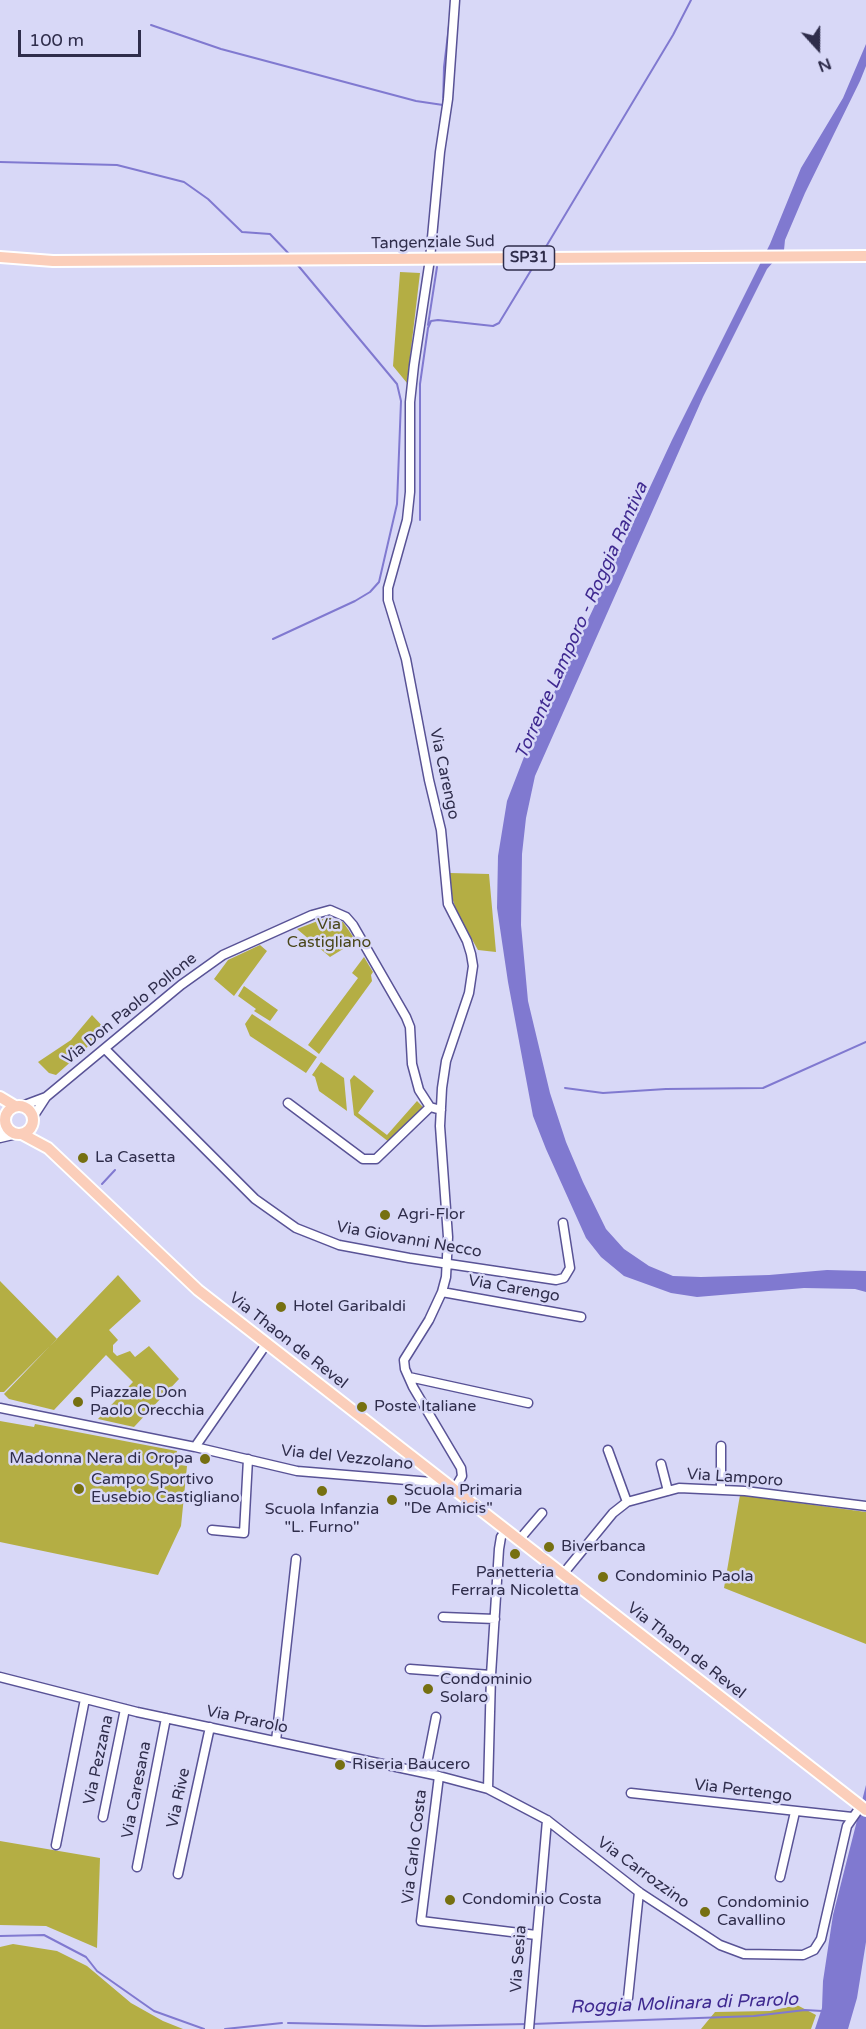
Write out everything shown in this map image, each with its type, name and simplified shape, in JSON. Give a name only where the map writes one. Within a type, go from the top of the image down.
[{"type":"main road","name":"Tangenziale Sud","points":[[0,257],[53,261],[866,256]]},
{"type":"main road","points":[[0,1097],[30,1111],[33,1120],[28,1130],[20,1134],[8,1129],[2,1120],[8,1110],[18,1106]]},
{"type":"main road","name":"Via Thaon de Revel","points":[[33,1120],[48,1148]]},
{"type":"main road","name":"Via Thaon de Revel","points":[[20,1134],[48,1148],[198,1290],[864,1808]]},
{"type":"street","name":"Via Carengo","points":[[409,1377],[405,1369],[407,1353],[429,1320],[442,1292],[448,1263],[440,1126],[442,1088],[446,1061],[469,993],[473,966],[471,954],[448,904],[441,830],[406,659],[391,612],[388,594],[390,575],[407,520],[410,492],[410,402],[430,259],[440,152],[448,99],[455,0]]},
{"type":"street","name":"Via Don Paolo Pollone","points":[[18,1106],[46,1097],[181,985],[223,955],[312,915],[321,912],[336,912],[346,917],[353,925],[406,1017],[410,1027],[412,1064],[419,1090],[430,1107]]},
{"type":"street","name":"Via Giovanni Necco","points":[[105,1049],[255,1199],[296,1228],[339,1245],[556,1280],[564,1278],[570,1268],[563,1223]]},
{"type":"street","name":"Via Don Paolo Pollone","points":[[33,1120],[46,1097]]},
{"type":"street","points":[[288,1103],[363,1159],[376,1159],[430,1107],[441,1110]]},
{"type":"street","points":[[0,1138],[20,1134]]},
{"type":"street","name":"Via Carengo","points":[[442,1292],[581,1317]]},
{"type":"street","points":[[195,1447],[267,1343]]},
{"type":"street","points":[[409,1377],[528,1403]]},
{"type":"street","points":[[409,1377],[461,1468],[462,1476],[449,1486]]},
{"type":"street","name":"Via del Vezzolano","points":[[0,1408],[195,1447],[297,1471],[449,1486]]},
{"type":"street","points":[[721,1446],[721,1490]]},
{"type":"street","points":[[608,1450],[627,1502]]},
{"type":"street","points":[[212,1530],[244,1533],[248,1459]]},
{"type":"street","points":[[661,1464],[668,1491]]},
{"type":"street","name":"Via Lamporo","points":[[563,1574],[601,1525],[627,1502],[680,1488],[721,1490],[866,1506]]},
{"type":"street","points":[[519,1540],[542,1513]]},
{"type":"street","points":[[488,1789],[491,1675],[499,1549],[501,1537],[506,1530]]},
{"type":"street","points":[[276,1741],[296,1559]]},
{"type":"street","points":[[443,1617],[495,1619]]},
{"type":"street","points":[[410,1669],[491,1675]]},
{"type":"street","name":"Via Prarolo","points":[[0,1677],[125,1709],[439,1776],[488,1789]]},
{"type":"street","points":[[56,1845],[85,1699]]},
{"type":"street","name":"Via Pezzana","points":[[103,1817],[125,1709]]},
{"type":"street","points":[[425,1773],[436,1717]]},
{"type":"street","name":"Via Caresana","points":[[137,1867],[166,1718]]},
{"type":"street","name":"Via Rive","points":[[178,1874],[210,1727]]},
{"type":"street","name":"Via Carlo Costa","points":[[439,1776],[421,1922],[536,1935]]},
{"type":"street","name":"Via Carrozzino","points":[[488,1789],[547,1820],[639,1892],[720,1945],[744,1954],[803,1955],[814,1950],[821,1939],[847,1826],[852,1817],[864,1808]]},
{"type":"street","name":"Via Pertengo","points":[[631,1793],[852,1817]]},
{"type":"street","points":[[780,1877],[795,1812]]},
{"type":"street","name":"Via Sesia","points":[[529,2029],[547,1820]]},
{"type":"street","points":[[628,1998],[639,1892]]},
{"type":"green space","points":[[400,272],[420,273],[407,383],[393,366]]},
{"type":"green space","points":[[450,873],[489,874],[496,952],[478,950],[457,913],[449,888]]},
{"type":"green space","name":"Via Castigliano","points":[[328,917],[343,922],[356,941],[330,957],[297,929]]},
{"type":"green space","name":"Via Castigliano","points":[[260,945],[267,951],[234,996],[214,979],[228,960]]},
{"type":"green space","name":"Via Castigliano","points":[[364,957],[373,972],[372,981],[319,1054],[308,1045],[358,978],[352,973]]},
{"type":"green space","points":[[244,986],[278,1010],[270,1021],[254,1011],[256,1009],[238,996]]},
{"type":"green space","points":[[252,1014],[317,1057],[306,1073],[250,1036],[245,1024]]},
{"type":"green space","points":[[92,1015],[106,1030],[56,1075],[49,1073],[38,1062],[71,1040]]},
{"type":"green space","points":[[321,1062],[344,1078],[347,1111],[319,1091],[315,1077],[312,1075]]},
{"type":"green space","points":[[354,1075],[374,1091],[358,1113],[387,1135],[417,1101],[424,1108],[389,1142],[354,1115],[350,1080]]},
{"type":"green space","points":[[118,1275],[141,1301],[109,1330],[118,1340],[113,1345],[113,1352],[117,1356],[130,1351],[135,1357],[149,1346],[179,1379],[134,1427],[98,1419],[133,1382],[106,1355],[54,1410],[9,1399],[4,1394]]},
{"type":"green space","points":[[0,1281],[57,1339],[4,1392],[0,1392]]},
{"type":"green space","points":[[0,1421],[34,1427],[35,1424],[177,1451],[174,1464],[187,1466],[181,1526],[158,1575],[0,1542]]},
{"type":"green space","points":[[740,1495],[866,1512],[866,1644],[724,1588]]},
{"type":"green space","points":[[0,1841],[100,1858],[97,1948],[46,1926],[0,1925]]},
{"type":"green space","points":[[13,1944],[57,1951],[87,1966],[131,2003],[183,2029],[0,2029],[0,1947]]},
{"type":"green space","points":[[797,2005],[816,2015],[811,2029],[701,2029],[715,2012],[770,2011]]},
{"type":"shaded area","points":[[866,44],[866,66],[860,81],[805,193],[785,240],[784,250],[767,269],[703,397],[535,776],[526,818],[522,854],[521,925],[528,1001],[550,1093],[566,1142],[606,1229],[624,1249],[649,1266],[673,1276],[769,1275],[827,1270],[866,1271],[866,1292],[855,1289],[804,1288],[697,1297],[671,1293],[624,1276],[601,1257],[586,1238],[533,1116],[497,908],[498,856],[507,801],[524,757],[672,440],[770,244],[801,168],[843,98]]},
{"type":"shaded area","points":[[866,1785],[866,1942],[857,1998],[848,2029],[815,2029],[822,2008],[823,1981],[833,1915]]},
{"type":"waterway","points":[[544,250],[673,35],[691,0]]},
{"type":"waterway","points":[[443,104],[444,67],[450,17]]},
{"type":"waterway","points":[[151,25],[221,49],[416,101],[443,105]]},
{"type":"waterway","points":[[0,162],[117,165],[184,182],[208,199],[242,232],[270,234],[291,256]]},
{"type":"waterway","points":[[427,252],[433,184]]},
{"type":"waterway","points":[[273,639],[370,592],[379,582],[397,504],[401,401],[397,384],[296,263]]},
{"type":"waterway","points":[[428,325],[437,267]]},
{"type":"waterway","points":[[420,520],[420,384],[431,321],[493,326],[499,323],[533,267]]},
{"type":"waterway","points":[[565,1088],[603,1093],[666,1089],[763,1088],[866,1042]]},
{"type":"waterway","points":[[102,1184],[115,1170]]},
{"type":"waterway","name":"Roggia Molinara di Prarolo","points":[[0,1936],[44,1935],[86,1957],[97,1971],[154,2011],[204,2029]]},
{"type":"waterway","name":"Roggia Molinara di Prarolo","points":[[532,2024],[754,2016],[805,2010],[822,2011]]},
{"type":"waterway","name":"Roggia Molinara di Prarolo","points":[[225,2029],[282,2023]]},
{"type":"waterway","name":"Roggia Molinara di Prarolo","points":[[288,2023],[425,2026],[528,2024]]},
{"type":"place","name":"La Casetta","points":[[83,1158]]},
{"type":"place","name":"Agri-Flor","points":[[385,1215]]},
{"type":"place","name":"Hotel Garibaldi","points":[[281,1307]]},
{"type":"place","name":"Piazzale Don Paolo Orecchia","points":[[78,1402]]},
{"type":"place","name":"Poste Italiane","points":[[362,1407]]},
{"type":"place","name":"Madonna Nera di Oropa","points":[[205,1459]]},
{"type":"place","name":"Campo Sportivo Eusebio Castigliano","points":[[79,1489]]},
{"type":"place","name":"Scuola Infanzia \"L. Furno\"","points":[[322,1491]]},
{"type":"place","name":"Scuola Primaria \"De Amicis\"","points":[[392,1500]]},
{"type":"place","name":"Biverbanca","points":[[549,1547]]},
{"type":"place","name":"Panetteria Ferrara Nicoletta","points":[[515,1554]]},
{"type":"place","name":"Condominio Paola","points":[[603,1577]]},
{"type":"place","name":"Condominio Solaro","points":[[428,1689]]},
{"type":"place","name":"Riseria Baucero","points":[[340,1765]]},
{"type":"place","name":"Condominio Costa","points":[[450,1900]]},
{"type":"place","name":"Condominio Cavallino","points":[[705,1912]]},
{"type":"water label","name":"Torrente Lamporo - Roggia Rantiva","points":[[582,621]]}]
